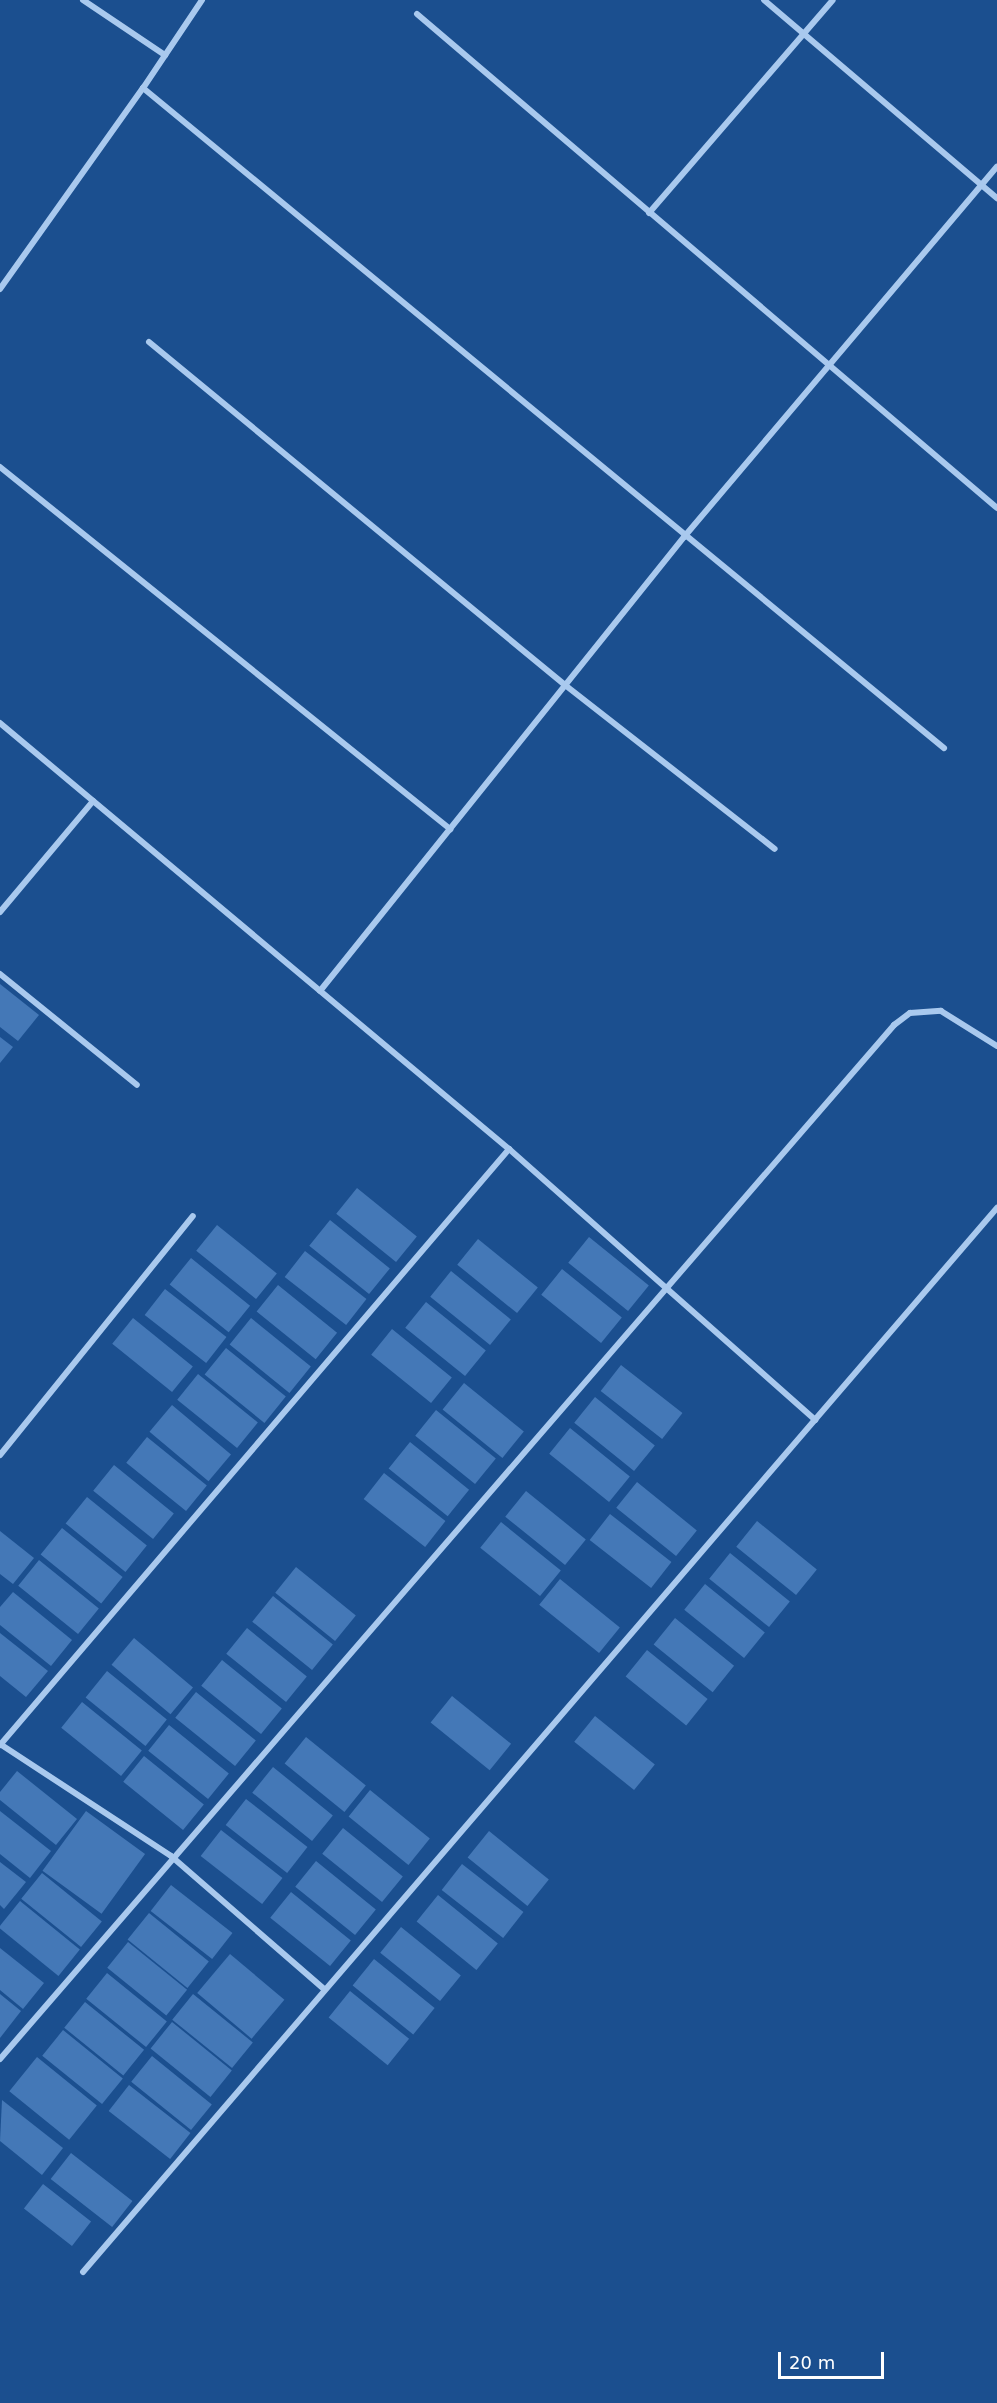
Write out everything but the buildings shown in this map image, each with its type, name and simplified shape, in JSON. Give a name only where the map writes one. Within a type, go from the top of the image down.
[{"type":"street","points":[[83,0],[165,55]]},
{"type":"street","points":[[0,289],[143,88],[202,0]]},
{"type":"street","points":[[764,0],[997,198]]},
{"type":"street","points":[[649,213],[833,0]]},
{"type":"street","points":[[417,14],[829,368],[997,508]]},
{"type":"street","points":[[143,88],[684,537],[944,748]]},
{"type":"street","points":[[320,991],[684,537],[829,368],[997,166]]},
{"type":"street","points":[[149,342],[565,685],[775,849]]},
{"type":"street","points":[[0,467],[450,830]]},
{"type":"street","points":[[0,723],[509,1149],[815,1420]]},
{"type":"street","points":[[0,912],[93,801]]},
{"type":"street","points":[[0,974],[137,1085]]},
{"type":"street","points":[[0,2059],[171,1856],[669,1291],[894,1025],[910,1013],[941,1011],[997,1046]]},
{"type":"street","points":[[323,1988],[171,1856],[0,1744],[509,1149]]},
{"type":"street","points":[[83,2272],[323,1988],[381,1928],[997,1208]]},
{"type":"street","points":[[0,1455],[194,1216]]}]
